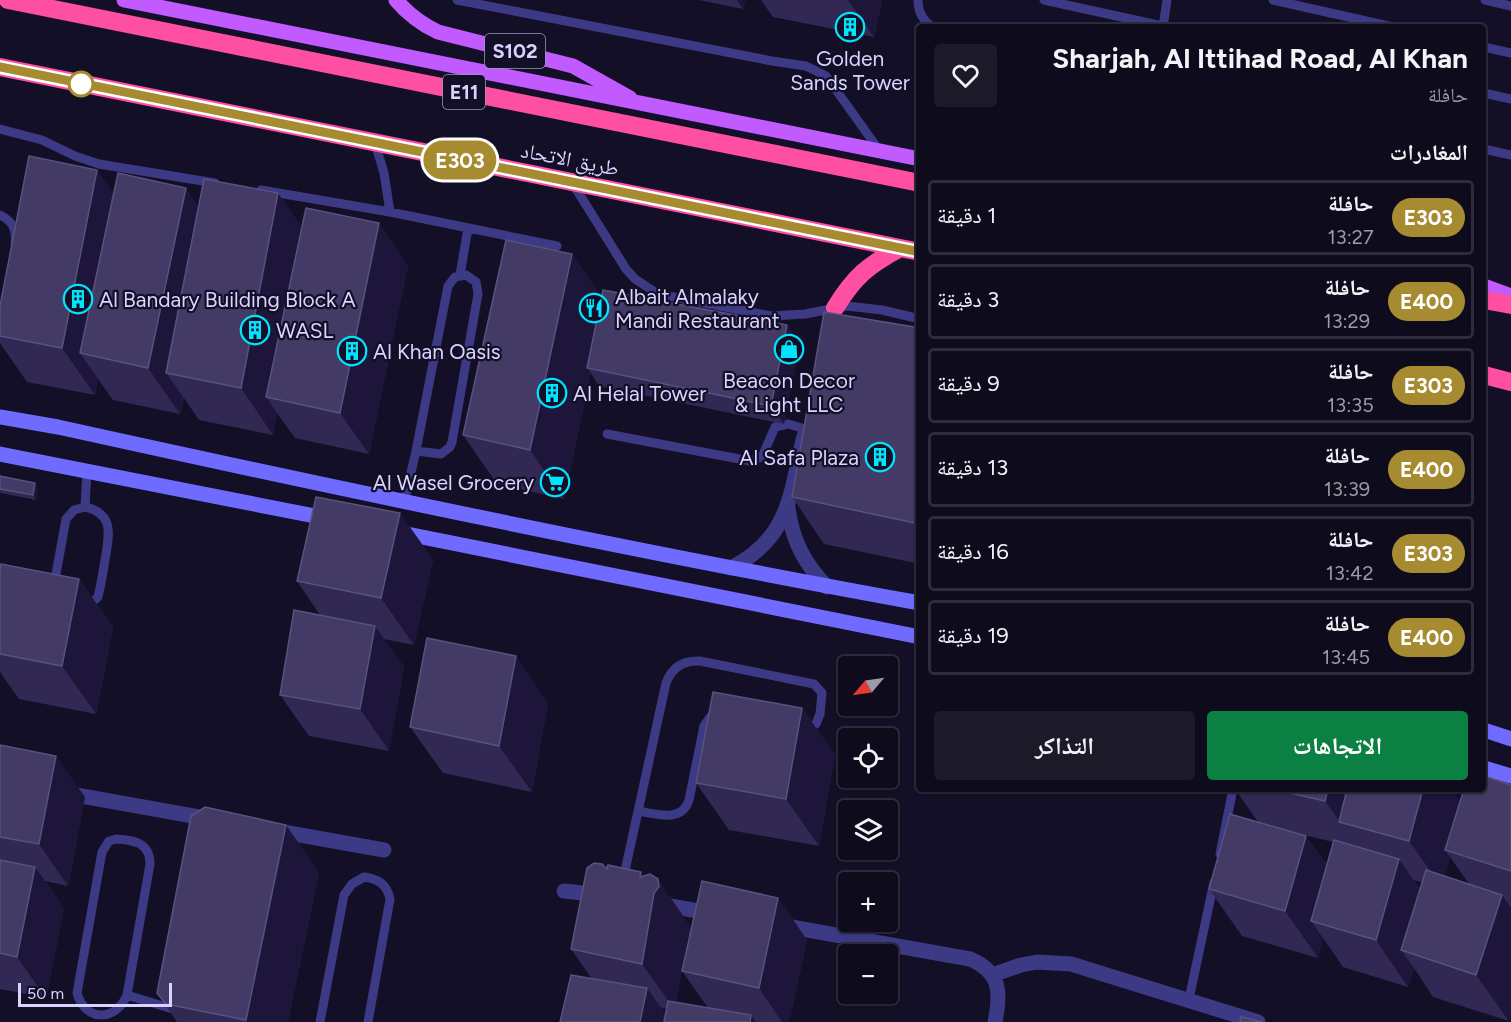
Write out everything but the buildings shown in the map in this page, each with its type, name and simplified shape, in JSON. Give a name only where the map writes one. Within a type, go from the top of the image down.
[{"type":"highway","name":"E11","points":[[8,0],[916,182]]},
{"type":"highway","name":"طريق الاتحاد","points":[[0,67],[916,251]]},
{"type":"highway","points":[[831,316],[849,284],[864,270],[900,248]]},
{"type":"highway","points":[[1486,300],[1511,305]]},
{"type":"highway","points":[[1486,376],[1511,382]]},
{"type":"main road","points":[[124,0],[916,158]]},
{"type":"main road","name":"S102","points":[[396,0],[421,23],[438,32],[573,66],[600,79],[637,102]]},
{"type":"main road","points":[[1486,287],[1511,296]]},
{"type":"main road","points":[[0,417],[58,427],[404,503],[916,602]]},
{"type":"main road","points":[[0,454],[345,522]]},
{"type":"main road","points":[[380,529],[916,636]]},
{"type":"main road","points":[[1486,731],[1511,739]]},
{"type":"main road","points":[[1486,769],[1511,776]]},
{"type":"street","points":[[731,568],[746,561],[771,538],[780,524],[788,507],[806,423]]},
{"type":"street","points":[[788,507],[790,527],[796,544],[804,560],[828,587]]},
{"type":"street","points":[[47,789],[214,823]]},
{"type":"street","points":[[257,827],[384,850]]},
{"type":"street","points":[[564,891],[621,892]]},
{"type":"street","points":[[643,901],[725,916]]},
{"type":"street","points":[[760,922],[970,959],[986,968],[997,985],[999,996],[995,1022]]},
{"type":"street","points":[[992,975],[1021,965],[1054,962],[1071,964],[1258,1022]]},
{"type":"lane","points":[[457,0],[806,66],[825,76],[879,150]]},
{"type":"lane","points":[[918,0],[920,13],[930,24]]},
{"type":"lane","points":[[1044,0],[1151,24]]},
{"type":"lane","points":[[1164,24],[1167,0]]},
{"type":"lane","points":[[1273,0],[1380,24]]},
{"type":"lane","points":[[1485,0],[1511,6]]},
{"type":"lane","points":[[1486,47],[1511,53]]},
{"type":"lane","points":[[1486,93],[1511,99]]},
{"type":"lane","points":[[0,129],[42,140],[75,156],[99,164],[227,185]]},
{"type":"lane","points":[[375,143],[384,173],[390,212]]},
{"type":"lane","points":[[1486,149],[1511,155]]},
{"type":"lane","points":[[572,182],[626,269],[635,279],[658,294],[771,315],[831,316],[847,306],[870,308],[916,318]]},
{"type":"lane","points":[[250,189],[390,212],[557,246]]},
{"type":"lane","points":[[0,215],[7,219],[15,230],[13,254]]},
{"type":"lane","points":[[460,275],[468,228]]},
{"type":"lane","points":[[404,503],[448,286],[450,281],[460,275],[466,275],[476,282],[478,294],[452,442],[450,447],[441,454],[416,451]]},
{"type":"lane","points":[[608,434],[750,461],[762,457],[775,427],[806,423]]},
{"type":"lane","points":[[84,507],[87,470]]},
{"type":"lane","points":[[84,507],[100,513],[107,524],[109,536],[98,597],[83,605],[63,601],[55,591],[54,585],[66,519],[74,510],[84,507]]},
{"type":"lane","points":[[621,892],[666,683],[678,665],[693,660],[700,661],[809,682],[817,686],[823,698],[819,719],[806,729],[789,726]]},
{"type":"lane","points":[[638,811],[668,816],[684,811],[689,800],[706,721],[714,714],[725,713]]},
{"type":"lane","points":[[1219,859],[1232,792]]},
{"type":"lane","points":[[116,839],[137,841],[146,848],[150,858],[127,995],[124,1004],[118,1010],[110,1015],[101,1016],[85,1009],[79,1002],[77,993],[102,852],[109,842],[116,839]]},
{"type":"lane","points":[[1189,999],[1216,871]]},
{"type":"lane","points":[[320,1022],[344,896],[352,884],[364,877],[382,883],[390,899],[368,1022]]},
{"type":"lane","points":[[127,995],[177,1010]]},
{"type":"bus line","name":"E303","points":[[0,67],[916,251]]},
{"type":"place","name":"Golden Sands Tower","points":[[850,27]]},
{"type":"place","name":"Al Bandary Building Block A","points":[[78,299]]},
{"type":"place","name":"Albait Almalaky Mandi Restaurant","points":[[594,308]]},
{"type":"place","name":"WASL","points":[[255,330]]},
{"type":"place","name":"Beacon Decor & Light LLC","points":[[789,349]]},
{"type":"place","name":"Al Khan Oasis","points":[[352,351]]},
{"type":"place","name":"Al Helal Tower","points":[[552,393]]},
{"type":"place","name":"Al Safa Plaza","points":[[880,457]]},
{"type":"place","name":"Al Wasel Grocery","points":[[555,482]]}]
